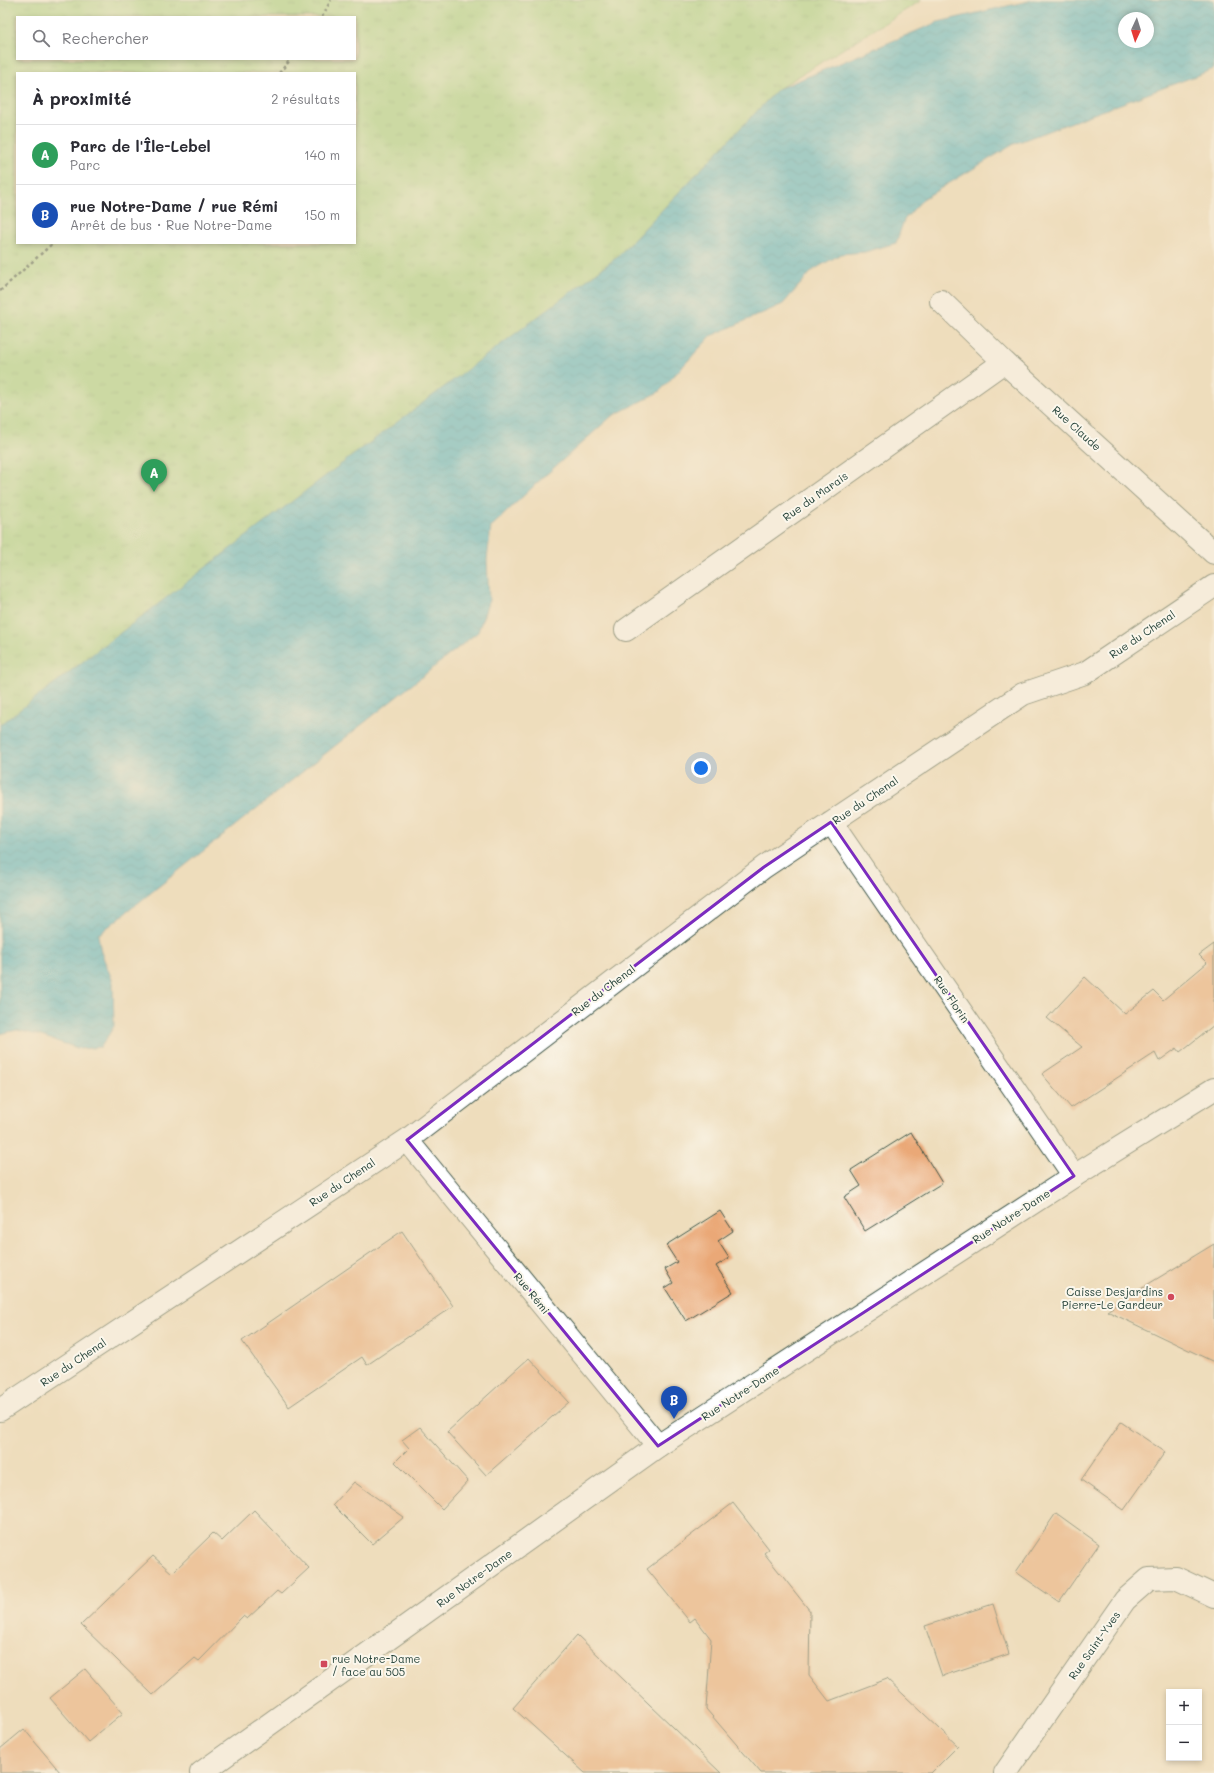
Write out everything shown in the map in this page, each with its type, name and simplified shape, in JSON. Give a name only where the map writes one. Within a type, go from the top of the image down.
[{"type":"street","name":"Rue Claude","points":[[941,301],[1004,362],[1214,553]]},
{"type":"street","name":"Rue du Marais","points":[[626,630],[1004,362]]},
{"type":"street","name":"Rue du Chenal","points":[[0,1410],[407,1140],[764,867],[1023,694],[1085,673],[1214,586]]},
{"type":"street","name":"Rue Florin","points":[[831,822],[1074,1176]]},
{"type":"street","name":"Rue Notre-Dame","points":[[201,1773],[658,1446],[1074,1176],[1214,1089]]},
{"type":"street","name":"Rue Rémi","points":[[407,1140],[658,1446]]},
{"type":"street","name":"Rue Saint-Yves","points":[[1005,1773],[1125,1600],[1149,1579],[1176,1578],[1214,1596]]},
{"type":"path","points":[[323,16],[331,0]]},
{"type":"path","points":[[280,72],[290,60]]},
{"type":"path","points":[[0,291],[52,244]]},
{"type":"highlighted area","points":[[831,822],[1074,1176],[658,1446],[407,1140],[764,867]]},
{"type":"green space","points":[[0,0],[922,0],[778,89],[616,258],[0,726]]},
{"type":"water","points":[[1033,0],[1214,0],[1214,69],[1016,143],[923,199],[904,220],[896,243],[865,252],[841,254],[813,270],[783,304],[711,336],[659,392],[612,416],[537,483],[491,527],[487,560],[489,600],[478,632],[98,935],[101,952],[113,982],[114,1026],[101,1047],[80,1049],[17,1030],[0,1034],[0,725],[320,480],[616,258],[778,89],[938,22]]},
{"type":"building","points":[[1214,944],[1214,1025],[1180,1052],[1177,1048],[1159,1061],[1155,1053],[1071,1108],[1042,1074],[1082,1047],[1047,1018],[1085,977],[1125,1014],[1154,991],[1163,1000],[1207,963],[1199,955]]},
{"type":"building","points":[[911,1132],[942,1183],[865,1231],[844,1197],[861,1186],[851,1170]]},
{"type":"building","points":[[720,1211],[733,1231],[718,1241],[729,1258],[716,1266],[733,1292],[686,1321],[665,1288],[673,1283],[665,1269],[677,1262],[666,1245]]},
{"type":"building","points":[[402,1231],[453,1306],[367,1365],[362,1357],[289,1407],[242,1341]]},
{"type":"building","name":"Caisse Desjardins Pierre-Le Gardeur","points":[[1214,1244],[1214,1362],[1107,1311],[1150,1283]]},
{"type":"building","points":[[529,1358],[569,1402],[486,1475],[447,1432]]},
{"type":"building","points":[[1121,1422],[1165,1452],[1124,1510],[1081,1480]]},
{"type":"building","points":[[420,1427],[468,1481],[442,1509],[395,1462],[409,1448],[402,1440]]},
{"type":"building","points":[[354,1482],[404,1517],[372,1544],[333,1505]]},
{"type":"building","points":[[733,1503],[769,1549],[764,1553],[810,1611],[809,1675],[829,1701],[887,1679],[958,1746],[931,1773],[761,1773],[706,1709],[711,1639],[695,1618],[690,1622],[647,1569]]},
{"type":"building","points":[[254,1510],[309,1568],[281,1594],[277,1591],[247,1619],[243,1616],[199,1661],[195,1658],[153,1695],[81,1625],[153,1556],[172,1573],[213,1533],[222,1541]]},
{"type":"building","points":[[1056,1513],[1099,1544],[1059,1602],[1016,1572]]},
{"type":"building","points":[[993,1604],[1009,1654],[942,1676],[925,1626]]},
{"type":"building","points":[[577,1635],[721,1773],[585,1773],[513,1708]]},
{"type":"building","points":[[85,1669],[123,1713],[88,1742],[50,1698]]},
{"type":"building","points":[[24,1729],[60,1772],[59,1773],[0,1773],[0,1749]]},
{"type":"place","name":"Parc de l'Île-Lebel","points":[[154,492]]},
{"type":"place","name":"Caisse Desjardins Pierre-Le Gardeur","points":[[1171,1297]]},
{"type":"place","name":"rue Notre-Dame / rue Rémi","points":[[674,1419]]},
{"type":"place","name":"rue Notre-Dame / face au 505","points":[[324,1664]]}]
